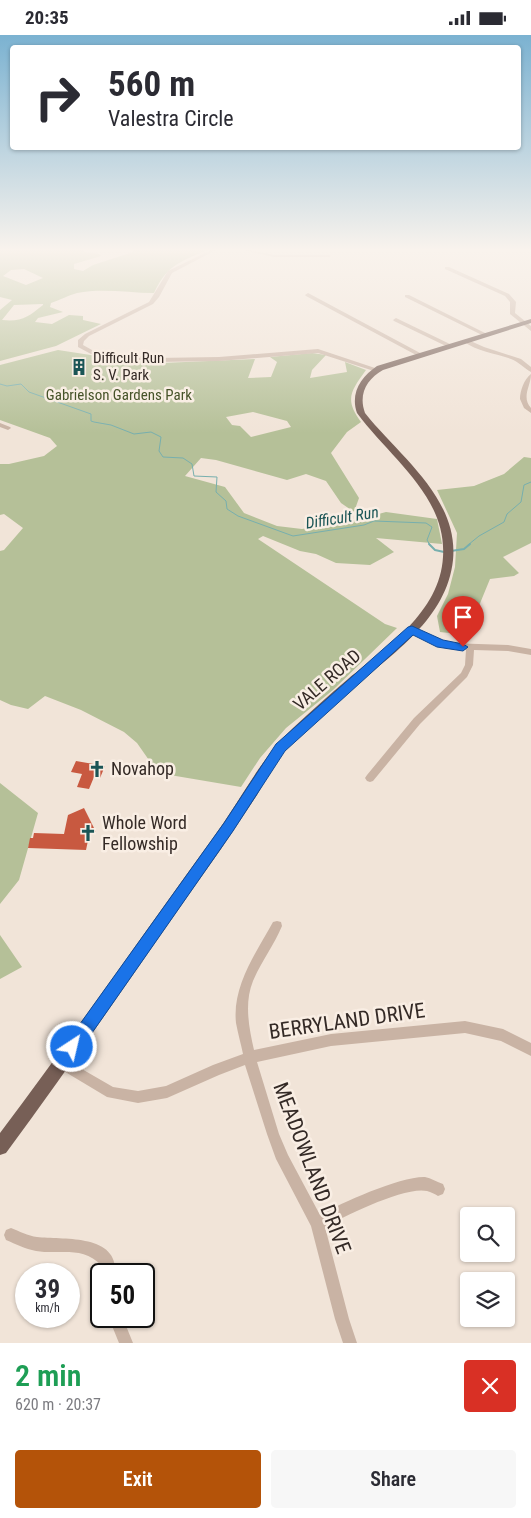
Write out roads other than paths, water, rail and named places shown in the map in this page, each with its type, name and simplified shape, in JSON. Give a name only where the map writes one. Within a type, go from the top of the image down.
[{"type":"main road","points":[[376,370],[528,322]]},
{"type":"main road","name":"VALE ROAD","points":[[0,1147],[229,827],[281,747],[412,630],[428,611],[440,592],[449,556],[448,533],[442,513],[427,490],[358,409],[357,399],[360,390],[367,378],[376,370]]},
{"type":"street","points":[[134,311],[93,331],[81,340],[80,346],[87,351],[155,360],[224,359],[318,351],[376,370]]},
{"type":"street","points":[[338,311],[420,355]]},
{"type":"street","points":[[437,311],[486,335]]},
{"type":"street","points":[[512,311],[512,313],[528,322],[531,329]]},
{"type":"street","points":[[396,320],[450,346]]},
{"type":"street","points":[[466,341],[476,347],[519,361],[527,365],[531,370]]},
{"type":"street","points":[[531,376],[523,391],[522,399],[526,407],[531,411]]},
{"type":"street","points":[[0,425],[8,428]]},
{"type":"street","points":[[412,630],[441,644],[470,648],[508,648],[531,652]]},
{"type":"street","points":[[370,778],[417,721],[464,675],[469,665],[470,648]]},
{"type":"street","name":"MEADOWLAND DRIVE","points":[[277,926],[250,973],[244,993],[242,1022],[249,1057],[276,1142],[302,1199],[317,1225],[350,1343]]},
{"type":"street","name":"BERRYLAND DRIVE","points":[[61,1063],[111,1093],[138,1097],[167,1092],[249,1057],[301,1044],[331,1040],[450,1027],[480,1029],[496,1033],[519,1042],[531,1050]]},
{"type":"street","points":[[317,1225],[338,1212],[404,1186],[415,1183],[426,1184],[438,1189]]},
{"type":"street","points":[[11,1235],[36,1244],[71,1243],[104,1257],[108,1263]]},
{"type":"street","points":[[120,1328],[126,1343]]},
{"type":"waterway","name":"Difficult Run","points":[[0,384],[7,386],[21,384],[29,392],[91,414],[91,421],[94,422],[111,425],[134,434],[151,432],[161,437],[159,451],[163,457],[183,458],[192,464],[194,476],[217,477],[216,492],[226,501],[227,509],[238,516],[293,536],[364,525],[374,521],[426,523],[432,527],[427,540],[430,545]]},
{"type":"waterway","name":"Difficult Run","points":[[468,545],[479,536],[504,522],[507,514],[521,502],[524,485],[531,482]]},
{"type":"waterway","name":"Difficult Run","points":[[451,551],[464,549],[470,544]]},
{"type":"waterway","name":"Difficult Run","points":[[430,545],[435,550],[444,552]]},
{"type":"place","name":"Difficult Run S. V. Park","points":[[79,367]]},
{"type":"place","name":"Novahop","points":[[97,769]]},
{"type":"place","name":"Whole Word Fellowship","points":[[88,833]]},
{"type":"park label","name":"Gabrielson Gardens Park","points":[[119,395]]}]
